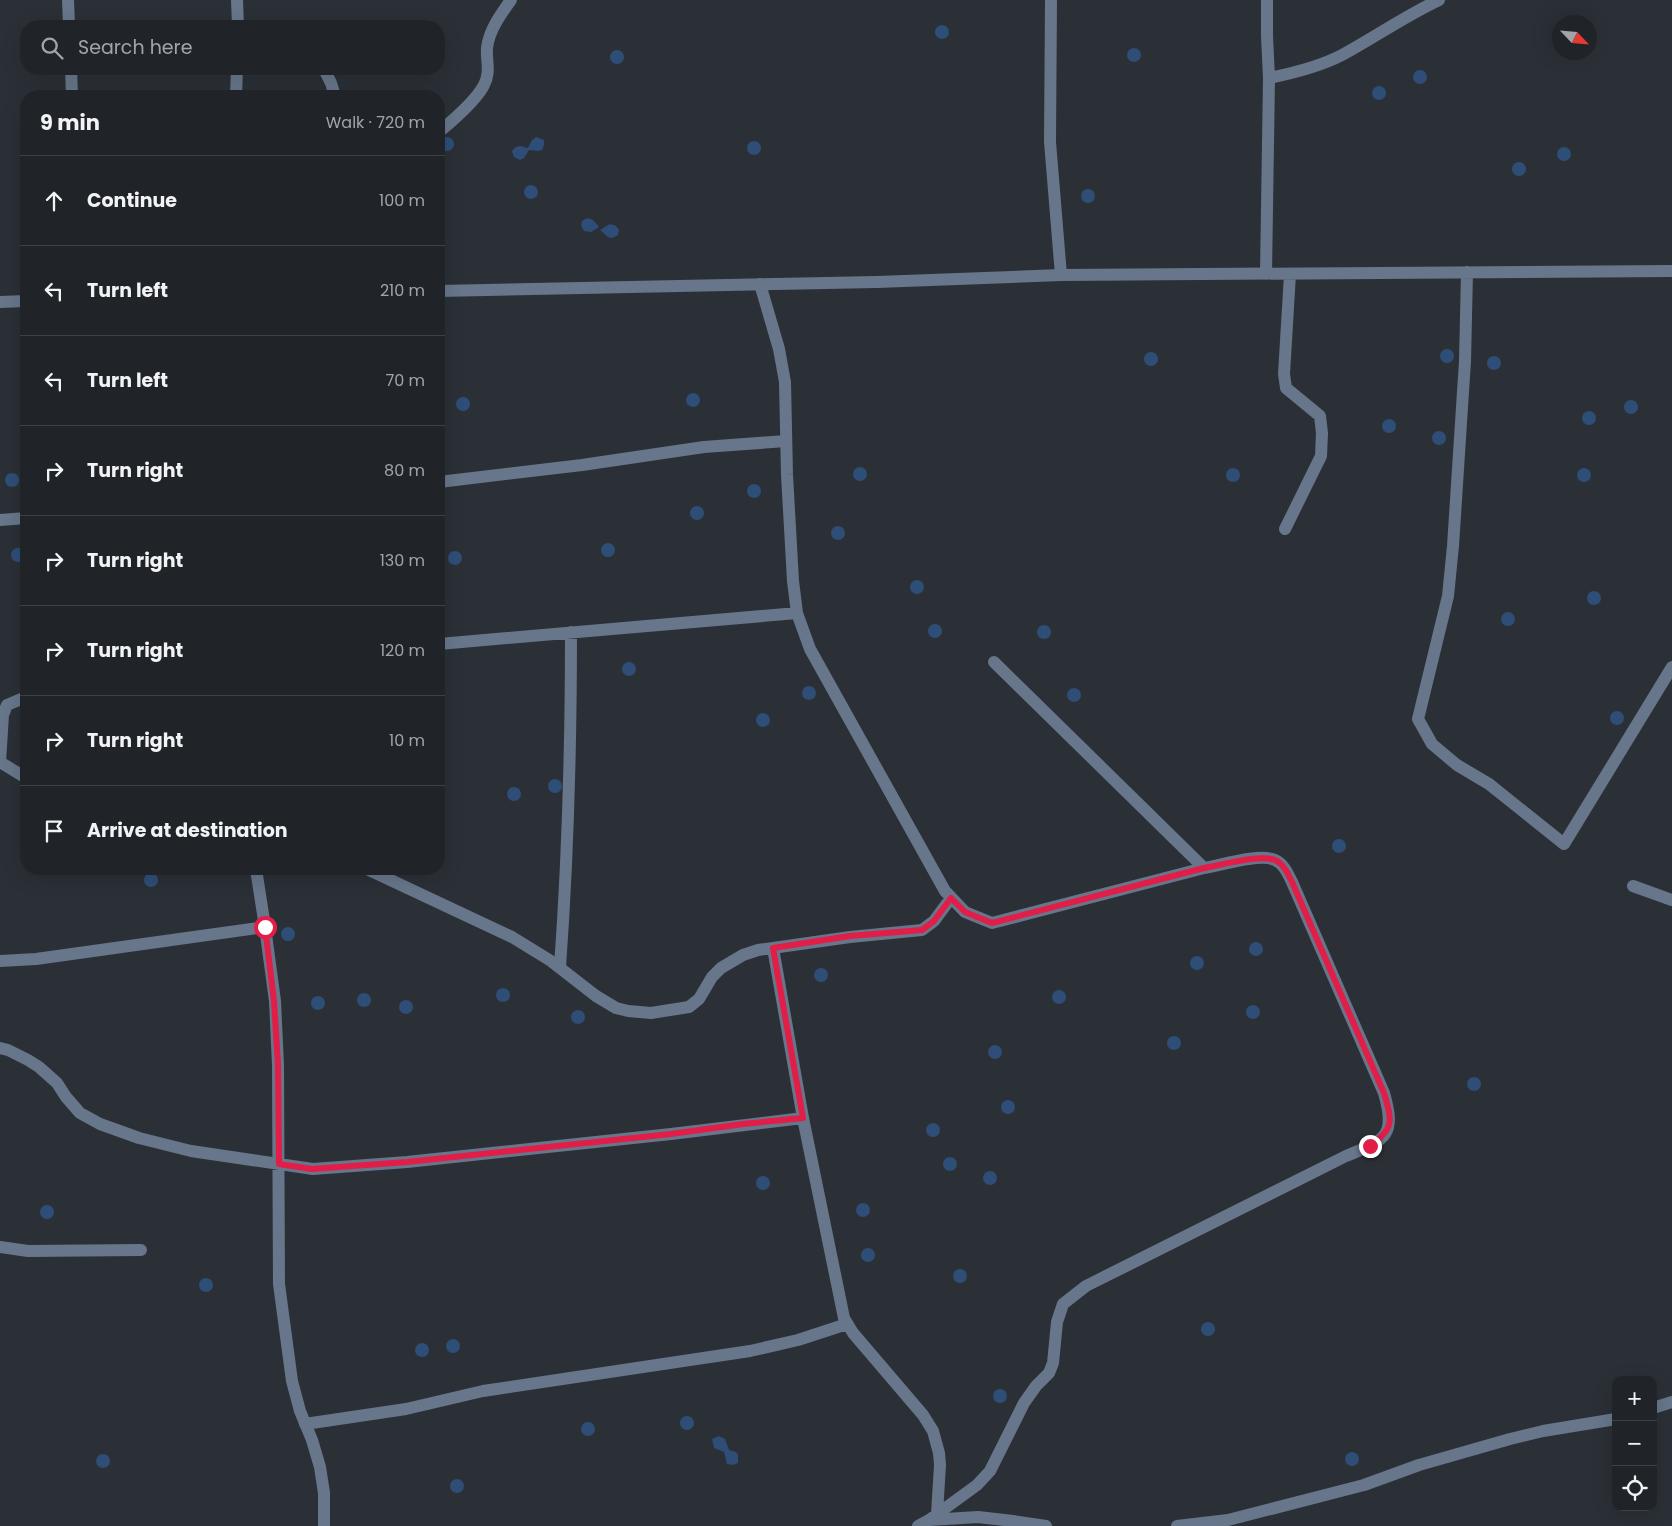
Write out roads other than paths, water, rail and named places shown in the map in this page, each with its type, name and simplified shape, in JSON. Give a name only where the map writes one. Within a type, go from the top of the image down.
[{"type":"street","points":[[68,0],[69,20]]},
{"type":"street","points":[[237,0],[238,20]]},
{"type":"street","points":[[445,126],[485,85],[489,72],[487,49],[490,34],[511,0]]},
{"type":"street","points":[[1051,0],[1050,142],[1061,275]]},
{"type":"street","points":[[1266,274],[1269,78],[1267,0]]},
{"type":"street","points":[[1269,78],[1319,66],[1342,55],[1412,13],[1439,0]]},
{"type":"street","points":[[70,75],[72,90]]},
{"type":"street","points":[[236,90],[237,75]]},
{"type":"street","points":[[327,75],[333,90]]},
{"type":"street","points":[[445,291],[877,282],[1061,275],[1672,271]]},
{"type":"street","points":[[1467,272],[1465,361],[1448,596],[1418,719],[1432,744],[1457,765],[1489,784],[1564,844],[1672,667]]},
{"type":"street","points":[[1285,529],[1321,456],[1322,433],[1320,416],[1286,388],[1284,374],[1290,274]]},
{"type":"street","points":[[760,284],[774,328],[785,390],[788,504],[797,613],[810,649],[945,891],[965,912],[992,923],[1204,868],[1266,858],[1277,861],[1284,868],[1384,1093],[1390,1119],[1388,1131],[1370,1146],[1346,1156],[1086,1286],[1062,1304],[1057,1322],[1053,1363],[1049,1373],[1036,1386],[1024,1403],[990,1471],[977,1485],[928,1520]]},
{"type":"street","points":[[0,302],[20,301]]},
{"type":"street","points":[[445,481],[582,465],[704,447],[786,442]]},
{"type":"street","points":[[0,520],[20,518]]},
{"type":"street","points":[[445,643],[797,613]]},
{"type":"street","points":[[560,967],[565,895],[570,760],[572,632]]},
{"type":"street","points":[[994,662],[1204,868]]},
{"type":"street","points":[[20,700],[7,705],[3,715],[0,762],[20,774]]},
{"type":"street","points":[[257,875],[274,1001],[278,1065],[279,1284],[292,1381],[300,1411],[320,1467],[324,1493],[324,1526]]},
{"type":"street","points":[[380,875],[512,937],[560,967],[596,996],[616,1008],[652,1013],[689,1007],[699,999],[712,977],[721,968],[742,954],[850,936],[922,930],[934,921],[951,898]]},
{"type":"street","points":[[1633,886],[1672,900]]},
{"type":"street","points":[[0,961],[36,959],[265,927]]},
{"type":"street","points":[[773,948],[803,1118],[842,1313],[847,1324],[923,1415],[933,1431],[940,1465],[928,1520]]},
{"type":"street","points":[[0,1048],[21,1056],[39,1067],[57,1083],[80,1113],[100,1124],[139,1138],[191,1150],[312,1169],[407,1162],[803,1118]]},
{"type":"street","points":[[0,1247],[28,1251],[141,1250]]},
{"type":"street","points":[[305,1424],[406,1409],[502,1388],[750,1351],[798,1340],[847,1324]]},
{"type":"street","points":[[1657,1407],[1672,1402]]},
{"type":"street","points":[[1177,1526],[1228,1520],[1242,1521],[1364,1485],[1419,1465],[1510,1438],[1612,1420]]},
{"type":"street","points":[[928,1520],[978,1517],[1013,1520],[1046,1526]]}]
